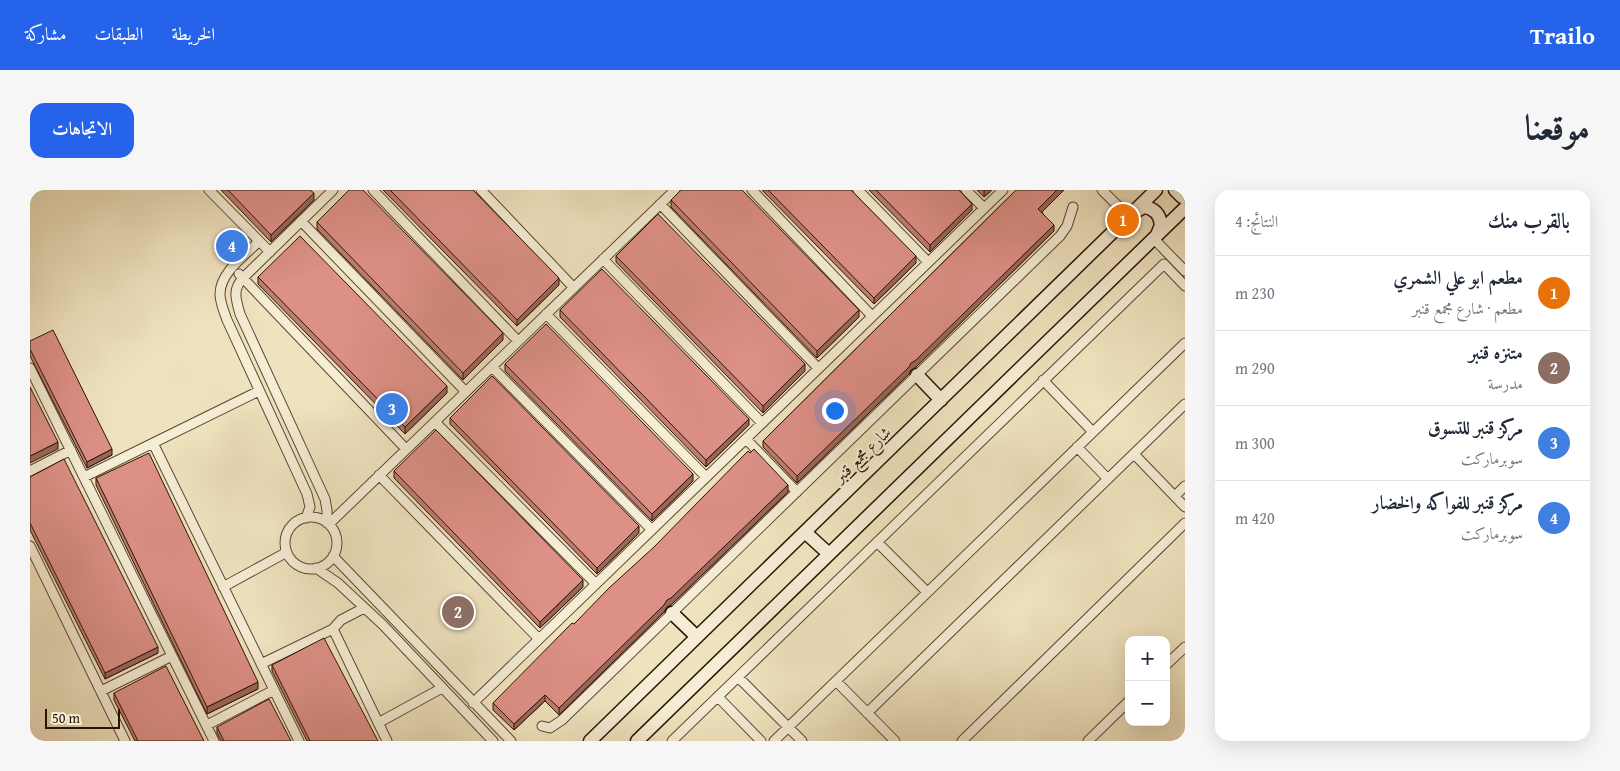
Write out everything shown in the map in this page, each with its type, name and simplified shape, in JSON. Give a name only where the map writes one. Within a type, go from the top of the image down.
[{"type":"main road","name":"شارع مجمع قنبر","points":[[590,741],[806,533],[1156,190]]},
{"type":"main road","points":[[1175,190],[1185,198]]},
{"type":"main road","points":[[1131,215],[1144,207],[1158,214],[1161,224],[1155,238]]},
{"type":"main road","points":[[637,741],[1185,208]]},
{"type":"main road","points":[[917,375],[941,400]]},
{"type":"main road","points":[[806,533],[829,554]]},
{"type":"main road","points":[[672,613],[697,638]]},
{"type":"street","points":[[209,190],[270,252]]},
{"type":"street","points":[[328,524],[314,517],[306,518],[293,524],[285,544],[290,558],[301,567],[316,568],[323,566],[333,556],[337,543],[336,536],[328,524],[325,498],[240,314],[235,296],[238,284],[243,278],[301,221],[322,193],[333,190]]},
{"type":"street","points":[[373,190],[518,341]]},
{"type":"street","points":[[481,190],[574,288]]},
{"type":"street","points":[[328,524],[675,190]]},
{"type":"street","points":[[752,190],[872,316]]},
{"type":"street","points":[[858,190],[928,262]]},
{"type":"street","points":[[966,190],[984,208]]},
{"type":"street","points":[[473,703],[1003,190]]},
{"type":"street","points":[[1102,190],[1131,215]]},
{"type":"street","points":[[660,204],[818,368]]},
{"type":"street","points":[[542,726],[550,728],[562,720],[1060,236],[1067,226],[1074,207]]},
{"type":"street","points":[[301,221],[466,392]]},
{"type":"street","points":[[1155,238],[1185,271]]},
{"type":"street","points":[[259,241],[223,281],[221,288],[222,303],[227,320],[307,494],[310,507],[306,518]]},
{"type":"street","points":[[603,259],[762,423]]},
{"type":"street","points":[[672,741],[1164,264],[1185,286]]},
{"type":"street","points":[[233,268],[406,449]]},
{"type":"street","points":[[227,320],[240,314]]},
{"type":"street","points":[[546,314],[706,477]]},
{"type":"street","points":[[774,741],[1185,343]]},
{"type":"street","points":[[492,367],[652,530]]},
{"type":"street","points":[[30,368],[214,741]]},
{"type":"street","points":[[1043,380],[1093,432]]},
{"type":"street","points":[[84,477],[260,391]]},
{"type":"street","points":[[867,713],[1185,404]]},
{"type":"street","points":[[435,422],[596,584]]},
{"type":"street","points":[[746,439],[796,492]]},
{"type":"street","points":[[153,443],[299,741]]},
{"type":"street","points":[[1077,447],[1108,479]]},
{"type":"street","points":[[30,471],[71,450]]},
{"type":"street","points":[[1134,454],[1185,506]]},
{"type":"street","points":[[379,475],[539,639]]},
{"type":"street","points":[[1175,496],[1185,486]]},
{"type":"street","points":[[962,741],[1185,524]]},
{"type":"street","points":[[877,542],[927,592]]},
{"type":"street","points":[[30,546],[125,741]]},
{"type":"street","points":[[224,586],[287,552]]},
{"type":"street","points":[[333,556],[511,741]]},
{"type":"street","points":[[316,568],[338,582],[493,741]]},
{"type":"street","points":[[261,664],[333,629],[341,620],[364,608]]},
{"type":"street","points":[[333,629],[387,741]]},
{"type":"street","points":[[1170,661],[1185,647]]},
{"type":"street","points":[[413,657],[421,649]]},
{"type":"street","points":[[101,691],[172,656]]},
{"type":"street","points":[[738,677],[802,741]]},
{"type":"street","points":[[836,681],[895,741]]},
{"type":"street","points":[[378,723],[442,688]]},
{"type":"street","points":[[207,725],[274,690]]},
{"type":"street","points":[[718,697],[761,741]]},
{"type":"street","points":[[1088,741],[1125,705]]},
{"type":"building","points":[[228,190],[310,190],[314,193],[271,235]]},
{"type":"building","points":[[349,190],[363,190],[503,333],[463,373],[317,222]]},
{"type":"building","points":[[390,190],[473,190],[559,278],[517,320]]},
{"type":"building","points":[[681,190],[742,190],[859,310],[817,351],[671,200]]},
{"type":"building","points":[[768,190],[851,190],[916,256],[874,298]]},
{"type":"building","points":[[876,190],[959,190],[972,204],[930,245]]},
{"type":"building","points":[[1016,190],[1057,190],[1038,209],[1054,225],[797,476],[763,441]]},
{"type":"building","points":[[658,214],[805,364],[763,406],[616,256]]},
{"type":"building","points":[[300,236],[447,386],[405,427],[258,277]]},
{"type":"building","points":[[602,269],[749,419],[706,460],[560,310]]},
{"type":"building","points":[[546,324],[693,474],[652,514],[505,364]]},
{"type":"building","points":[[53,330],[112,449],[87,462],[30,349],[30,341]]},
{"type":"building","points":[[492,376],[639,526],[597,568],[450,418]]},
{"type":"building","points":[[30,387],[58,442],[30,456]]},
{"type":"building","points":[[436,430],[583,580],[540,622],[394,471]]},
{"type":"building","points":[[754,449],[788,485],[667,600],[559,708],[545,695],[514,724],[493,703],[572,623],[574,624],[609,588],[654,547],[748,451],[750,453]]},
{"type":"building","points":[[149,453],[258,682],[207,707],[96,478]]},
{"type":"building","points":[[64,459],[158,647],[105,673],[30,523],[30,477]]},
{"type":"building","points":[[324,638],[378,741],[310,741],[272,665]]},
{"type":"building","points":[[166,666],[204,741],[138,741],[114,693]]},
{"type":"building","points":[[269,699],[291,741],[224,741],[217,727]]},
{"type":"place","name":"مطعم ابو علي الشمري","points":[[1123,220]]},
{"type":"place","name":"مركز قنبر للفواكه والخضار","points":[[232,246]]},
{"type":"place","name":"مركز قنبر للتسوق","points":[[392,409]]},
{"type":"place","name":"متنزه قنبر","points":[[458,612]]}]
